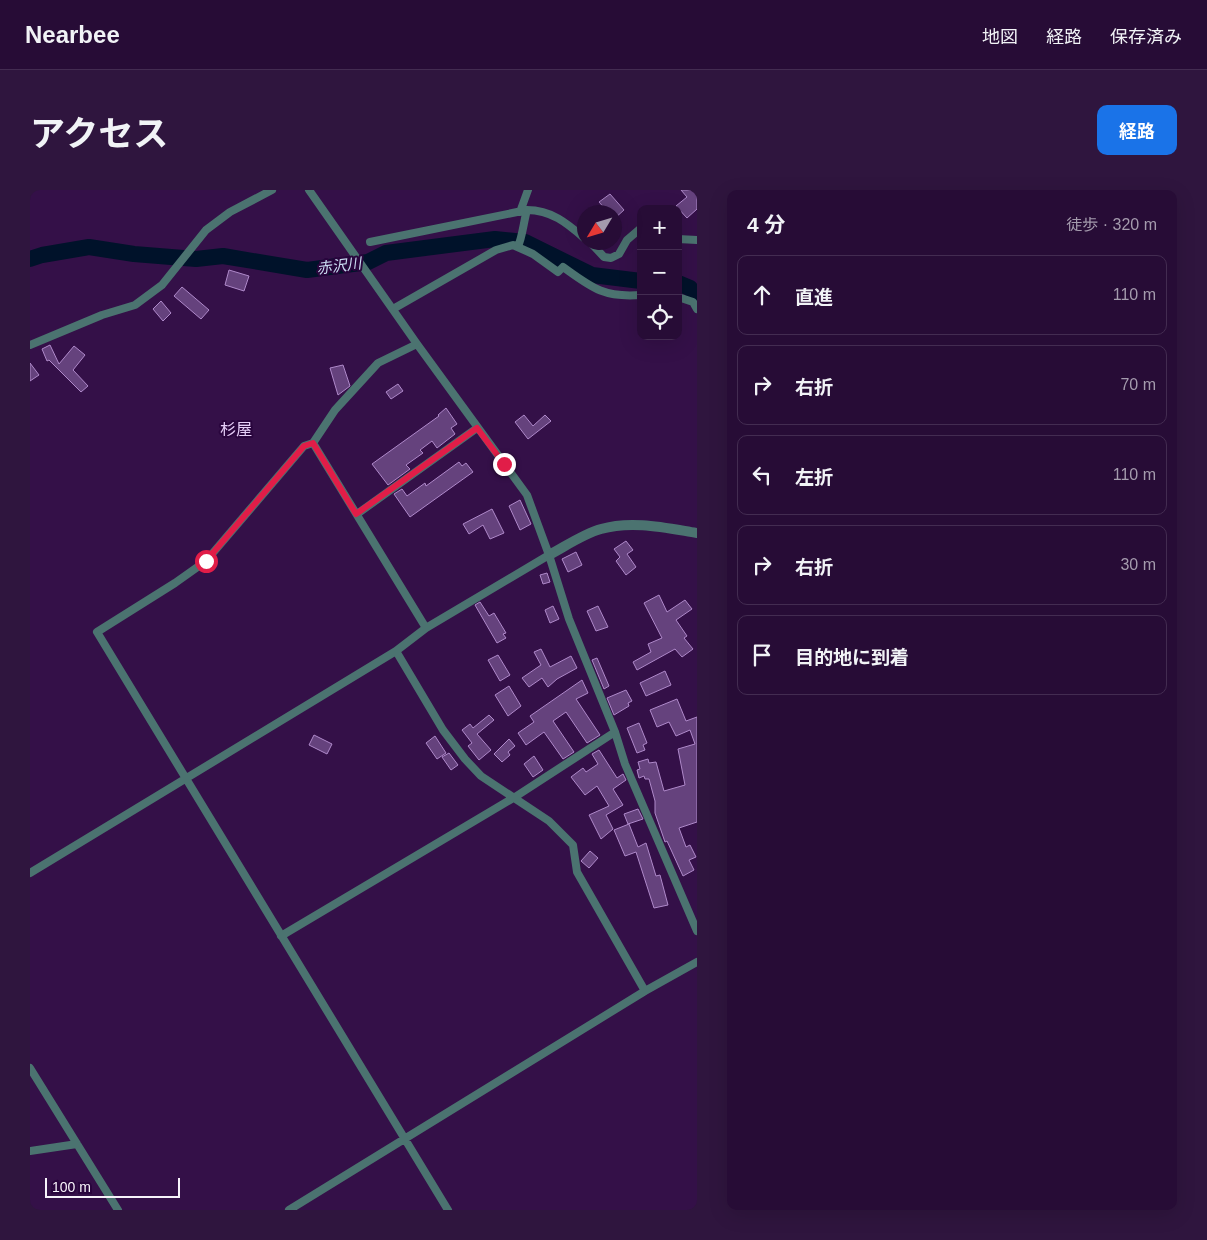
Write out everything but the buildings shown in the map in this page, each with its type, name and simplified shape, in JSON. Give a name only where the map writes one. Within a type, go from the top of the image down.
[{"type":"street","points":[[30,345],[102,315],[134,305],[148,297],[170,277],[186,252],[206,230],[230,212],[272,190]]},
{"type":"street","points":[[310,190],[417,344],[527,495],[549,555],[569,619],[615,732],[625,764],[697,931]]},
{"type":"street","points":[[518,246],[521,241],[528,190]]},
{"type":"street","points":[[370,242],[524,211],[550,213],[566,222],[577,232]]},
{"type":"street","points":[[622,249],[627,240],[637,231]]},
{"type":"street","points":[[682,239],[697,240]]},
{"type":"street","points":[[393,309],[496,250],[507,246],[518,246],[558,272],[563,267],[597,291],[619,297],[637,295]]},
{"type":"street","points":[[597,250],[604,257],[611,258],[619,254],[621,250]]},
{"type":"street","points":[[682,298],[693,302],[697,309]]},
{"type":"street","points":[[417,344],[378,363],[335,410],[313,443],[304,446],[206,561],[175,584],[97,632],[448,1210]]},
{"type":"street","points":[[356,514],[477,428]]},
{"type":"street","points":[[313,443],[426,628]]},
{"type":"street","points":[[30,874],[396,650],[426,628],[549,555],[600,530],[619,525],[646,526],[697,533]]},
{"type":"street","points":[[396,650],[443,730],[465,759],[481,776],[549,821],[573,845],[577,872],[645,992]]},
{"type":"street","points":[[281,936],[515,797],[615,732]]},
{"type":"street","points":[[289,1210],[697,962]]},
{"type":"street","points":[[30,1068],[118,1210]]},
{"type":"street","points":[[30,1151],[78,1144]]},
{"type":"waterway","name":"赤沢川","points":[[30,259],[42,255],[89,247],[134,254],[196,259],[223,256],[307,270],[368,262],[386,253],[495,239],[525,242],[592,275],[637,281]]},
{"type":"waterway","name":"赤沢川","points":[[682,285],[690,288],[697,297]]},
{"type":"district","name":"杉屋","points":[[236,429]]},
{"type":"route","points":[[206,561],[304,446],[313,443],[356,514],[477,428],[504,464]]}]
